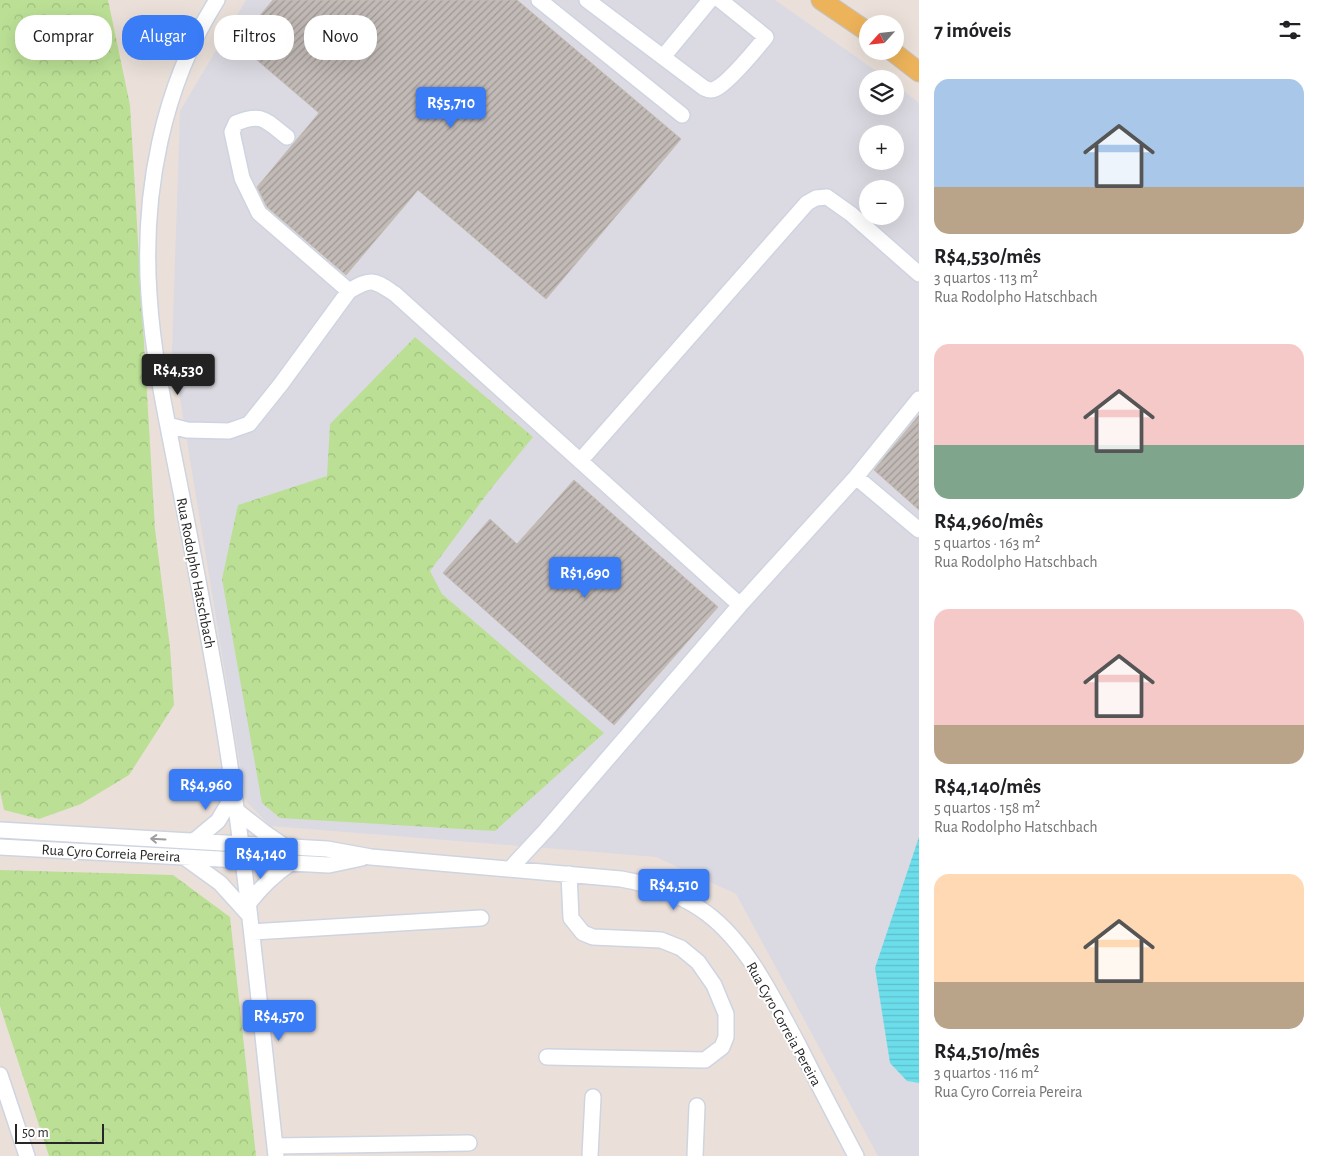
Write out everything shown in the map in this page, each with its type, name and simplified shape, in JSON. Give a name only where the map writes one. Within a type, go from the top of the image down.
[{"type":"main road","points":[[822,0],[859,26]]},
{"type":"main road","points":[[904,60],[919,72]]},
{"type":"street","name":"Rua Rodolpho Hatschbach","points":[[217,0],[192,45],[170,104],[155,162],[148,257],[149,299],[168,425],[210,642],[242,844],[275,1151]]},
{"type":"street","points":[[539,0],[682,116]]},
{"type":"street","points":[[587,0],[710,91],[716,89],[733,74],[766,37],[720,0]]},
{"type":"street","points":[[663,57],[710,0]]},
{"type":"street","points":[[287,137],[263,118],[249,118],[236,123],[232,132],[242,178],[259,213],[349,292]]},
{"type":"street","points":[[580,461],[807,204],[816,198],[827,197],[851,214],[919,274]]},
{"type":"street","points":[[168,425],[187,430],[212,431],[230,430],[249,424],[282,384],[349,292],[366,282],[378,283],[395,294],[740,605]]},
{"type":"street","points":[[510,869],[740,605],[856,477],[919,399]]},
{"type":"street","points":[[856,477],[919,530]]},
{"type":"street","points":[[194,842],[218,821],[234,794]]},
{"type":"street","points":[[237,811],[285,847]]},
{"type":"street","name":"Rua Cyro Correia Pereira","points":[[0,830],[327,849],[371,857],[621,879],[658,888],[700,908],[718,923],[747,958],[771,995],[856,1156]]},
{"type":"street","name":"Rua Cyro Correia Pereira","points":[[0,846],[329,865],[371,857]]},
{"type":"street","points":[[184,857],[220,883],[249,909],[261,886],[290,863]]},
{"type":"street","points":[[547,1057],[705,1060],[722,1047],[726,1037],[726,1014],[721,1000],[714,985],[698,962],[681,948],[661,940],[592,937],[583,932],[571,918],[569,874]]},
{"type":"street","points":[[252,932],[481,918]]},
{"type":"street","points":[[0,1075],[28,1156]]},
{"type":"street","points":[[590,1156],[593,1097]]},
{"type":"street","points":[[695,1156],[697,1106]]},
{"type":"street","points":[[275,1151],[469,1142]]},
{"type":"shaded area","points":[[246,0],[775,0],[875,70],[859,70],[859,115],[904,115],[904,91],[919,103],[919,1156],[878,1156],[736,894],[656,857],[270,826],[246,801],[172,350],[180,111],[214,54],[214,60],[294,60],[294,15],[237,15]]},
{"type":"green space","points":[[0,0],[108,0],[111,15],[15,15],[15,60],[112,60],[112,19],[130,105],[155,529],[170,647],[174,705],[129,775],[81,804],[39,819],[4,810],[0,791]]},
{"type":"green space","points":[[415,337],[533,437],[490,490],[430,571],[442,594],[604,733],[495,831],[280,818],[262,803],[222,579],[238,505],[327,476],[330,424]]},
{"type":"green space","points":[[0,870],[173,875],[230,917],[256,1156],[49,1156],[0,1006]]},
{"type":"water","points":[[919,837],[919,1083],[907,1081],[890,1063],[875,968]]},
{"type":"building","points":[[273,0],[517,0],[681,139],[546,299],[418,190],[346,275],[267,207],[257,187],[319,113],[257,60],[294,60],[294,15],[260,15]]},
{"type":"building","points":[[919,415],[919,510],[874,470]]},
{"type":"building","points":[[574,480],[718,607],[614,725],[443,573],[490,519],[517,544]]}]
